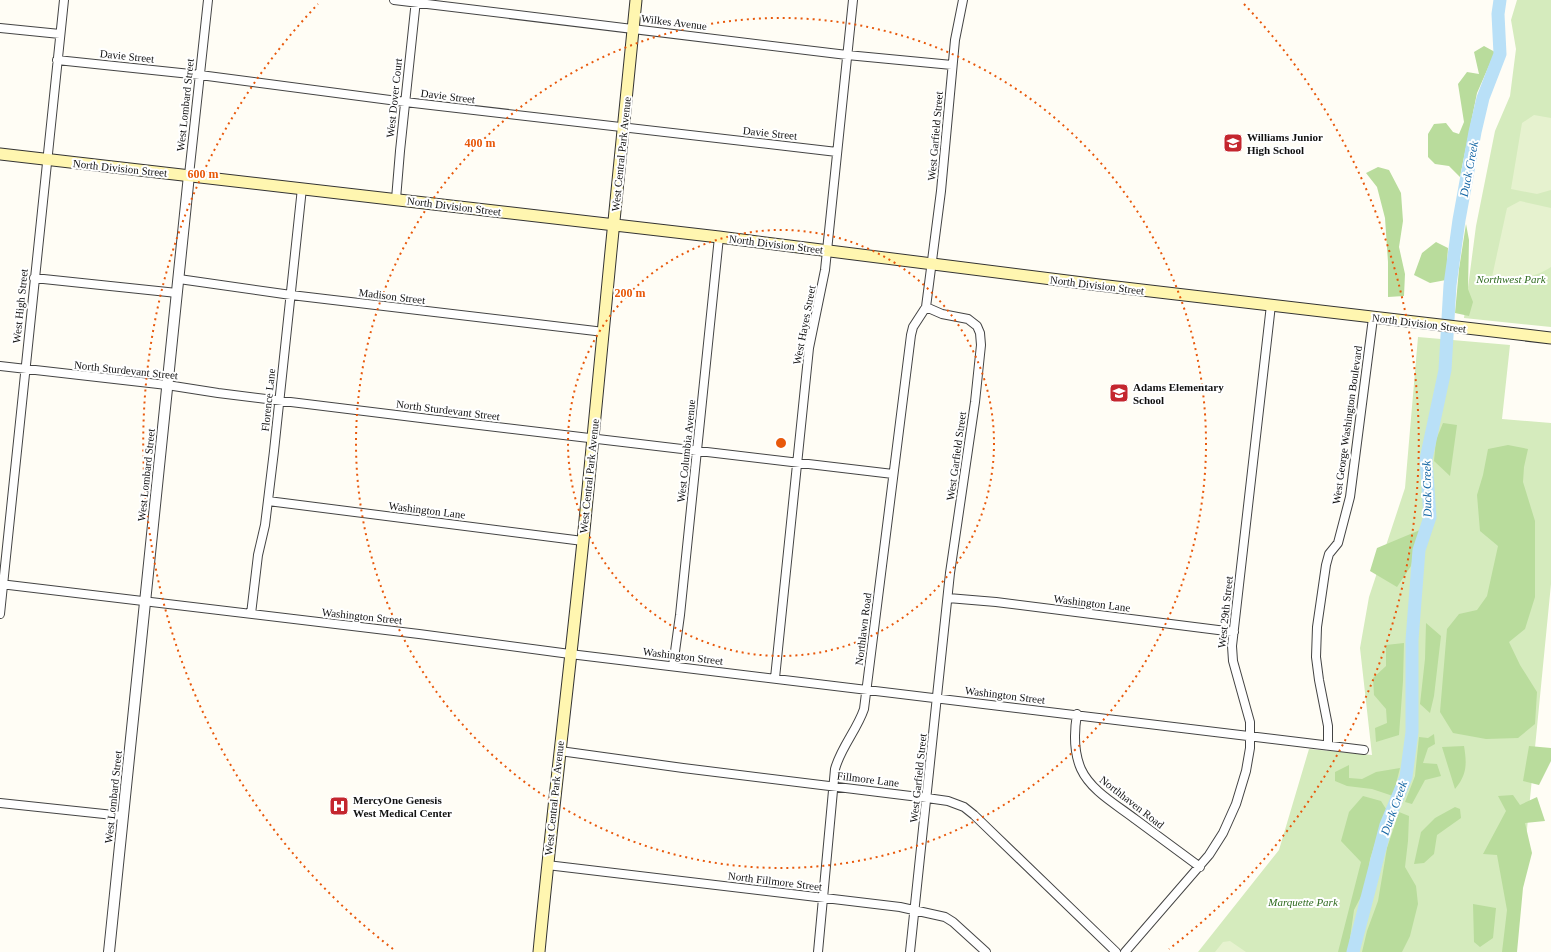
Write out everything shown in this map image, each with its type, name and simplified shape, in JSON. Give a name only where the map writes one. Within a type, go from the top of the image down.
[{"type":"main road","name":"West Central Park Avenue","points":[[539,952],[547,865],[583,541],[636,0]]},
{"type":"main road","name":"North Division Street","points":[[0,154],[719,237],[1271,306],[1551,338]]},
{"type":"street","name":"West High Street","points":[[0,614],[64,0]]},
{"type":"street","name":"West Lombard Street","points":[[109,952],[208,0]]},
{"type":"street","name":"Wilkes Avenue","points":[[394,0],[416,1],[633,29],[952,66]]},
{"type":"street","name":"West Hayes Street","points":[[774,678],[808,348],[821,295],[827,251],[853,0]]},
{"type":"street","name":"West Garfield Street","points":[[910,952],[948,598],[981,345],[980,333],[977,326],[968,319],[942,314],[926,307],[941,191],[955,40],[963,0]]},
{"type":"street","name":"West Dover Court","points":[[396,199],[416,1]]},
{"type":"street","points":[[0,28],[60,34]]},
{"type":"street","name":"Davie Street","points":[[58,60],[200,75],[405,102],[837,152]]},
{"type":"street","name":"Florence Lane","points":[[251,614],[258,555],[265,525],[268,501],[302,188]]},
{"type":"street","name":"West Columbia Avenue","points":[[673,666],[680,615],[719,237]]},
{"type":"street","points":[[34,278],[177,293]]},
{"type":"street","name":"Madison Street","points":[[178,279],[291,295],[604,332]]},
{"type":"street","name":"West 29th Street","points":[[1125,952],[1209,855],[1223,834],[1236,804],[1246,771],[1250,748],[1250,722],[1233,661],[1232,646],[1271,306]]},
{"type":"street","name":"Northlawn Road","points":[[818,952],[835,769],[839,757],[861,719],[864,709],[911,335],[913,328],[926,307]]},
{"type":"street","name":"West George Washington Boulevard","points":[[1328,745],[1328,726],[1316,657],[1317,627],[1329,554],[1338,543],[1350,497],[1373,318]]},
{"type":"street","name":"North Sturdevant Street","points":[[0,366],[168,385],[280,400],[893,474]]},
{"type":"street","name":"Washington Lane","points":[[268,501],[583,541]]},
{"type":"street","name":"Washington Street","points":[[2,584],[433,635],[570,654],[1077,714],[1364,750]]},
{"type":"street","name":"Washington Lane","points":[[948,598],[996,602],[1234,632]]},
{"type":"street","name":"Northhaven Road","points":[[1077,714],[1074,730],[1078,760],[1082,771],[1090,782],[1104,796],[1200,867]]},
{"type":"street","name":"Fillmore Lane","points":[[560,751],[948,801],[964,807],[974,815],[1116,952]]},
{"type":"street","points":[[0,803],[123,816]]},
{"type":"street","name":"North Fillmore Street","points":[[547,865],[900,907],[945,918],[953,922],[986,952]]},
{"type":"green space","name":"Northwest Park","points":[[1517,0],[1551,0],[1551,327],[1464,318],[1476,226],[1495,131],[1510,96],[1516,49],[1511,20]]},
{"type":"green space","points":[[1484,46],[1495,52],[1477,93],[1460,177],[1449,166],[1435,164],[1428,157],[1428,134],[1434,124],[1446,123],[1453,132],[1459,134],[1464,122],[1458,84],[1467,72],[1479,74],[1474,52]]},
{"type":"green space","points":[[1534,115],[1551,118],[1551,190],[1537,194],[1511,189],[1522,123]]},
{"type":"green space","points":[[1378,167],[1389,170],[1401,193],[1403,221],[1399,247],[1405,274],[1404,296],[1388,297],[1388,262],[1385,218],[1377,187],[1366,173]]},
{"type":"green space","points":[[1520,201],[1551,208],[1551,267],[1537,274],[1523,278],[1492,277],[1507,208]]},
{"type":"green space","points":[[1466,224],[1469,240],[1468,289],[1473,302],[1469,316],[1455,313],[1459,269]]},
{"type":"green space","points":[[1436,242],[1448,248],[1446,280],[1430,283],[1414,275],[1422,253]]},
{"type":"green space","name":"Marquette Park","points":[[1418,337],[1510,345],[1502,419],[1551,423],[1551,584],[1515,952],[1198,952],[1279,850],[1309,749],[1372,755],[1360,648],[1369,597],[1405,488]]},
{"type":"green space","points":[[1443,423],[1457,425],[1450,476],[1434,461],[1436,440]]},
{"type":"green space","points":[[1508,445],[1528,449],[1524,467],[1523,482],[1535,521],[1535,597],[1525,629],[1509,642],[1520,665],[1537,692],[1535,724],[1518,738],[1486,739],[1453,733],[1440,712],[1447,629],[1459,614],[1477,610],[1487,596],[1498,546],[1480,531],[1477,495],[1488,449]]},
{"type":"green space","points":[[1420,530],[1411,566],[1397,587],[1370,571],[1377,548]]},
{"type":"green space","points":[[1426,623],[1441,636],[1434,696],[1430,713],[1420,704],[1425,659]]},
{"type":"green space","points":[[1404,643],[1399,735],[1376,742],[1375,728],[1387,723],[1386,709],[1374,695],[1373,678],[1386,666],[1386,645]]},
{"type":"green space","points":[[1434,734],[1435,744],[1428,748],[1423,763],[1437,764],[1441,776],[1425,780],[1412,804],[1405,802],[1415,776],[1419,737],[1428,738]]},
{"type":"green space","points":[[1464,746],[1466,764],[1464,774],[1455,789],[1442,747]]},
{"type":"green space","points":[[1529,746],[1551,748],[1551,761],[1539,785],[1523,781]]},
{"type":"green space","points":[[1349,765],[1349,778],[1362,779],[1376,772],[1400,768],[1393,796],[1372,789],[1347,786],[1335,781],[1335,772]]},
{"type":"green space","points":[[1513,795],[1520,805],[1537,797],[1545,821],[1525,823],[1532,853],[1523,888],[1517,952],[1502,952],[1507,910],[1497,855],[1483,854],[1506,811],[1498,796]]},
{"type":"green space","points":[[1363,796],[1381,801],[1386,809],[1370,859],[1366,887],[1354,910],[1348,952],[1338,952],[1361,862],[1341,841],[1349,812]]},
{"type":"green space","points":[[1455,807],[1460,809],[1461,818],[1437,835],[1434,854],[1424,863],[1414,864],[1421,832],[1435,818]]},
{"type":"green space","points":[[1399,812],[1409,816],[1405,867],[1416,886],[1418,904],[1410,936],[1402,952],[1362,952],[1367,931],[1378,901],[1387,848]]},
{"type":"green space","points":[[1473,904],[1496,908],[1493,938],[1480,947],[1474,942]]},
{"type":"green space","points":[[1230,941],[1246,952],[1215,952],[1223,942]]},
{"type":"waterway","name":"Duck Creek","points":[[1353,952],[1386,825],[1406,777],[1412,732],[1412,640],[1419,550],[1430,517],[1426,459],[1445,370],[1450,285],[1459,220],[1475,132],[1483,98],[1500,54],[1498,14],[1500,0]]},
{"type":"place","name":"Williams Junior High School","points":[[1233,143]]},
{"type":"place","name":"Adams Elementary School","points":[[1119,393]]},
{"type":"place","name":"MercyOne Genesis West Medical Center","points":[[339,806]]}]
